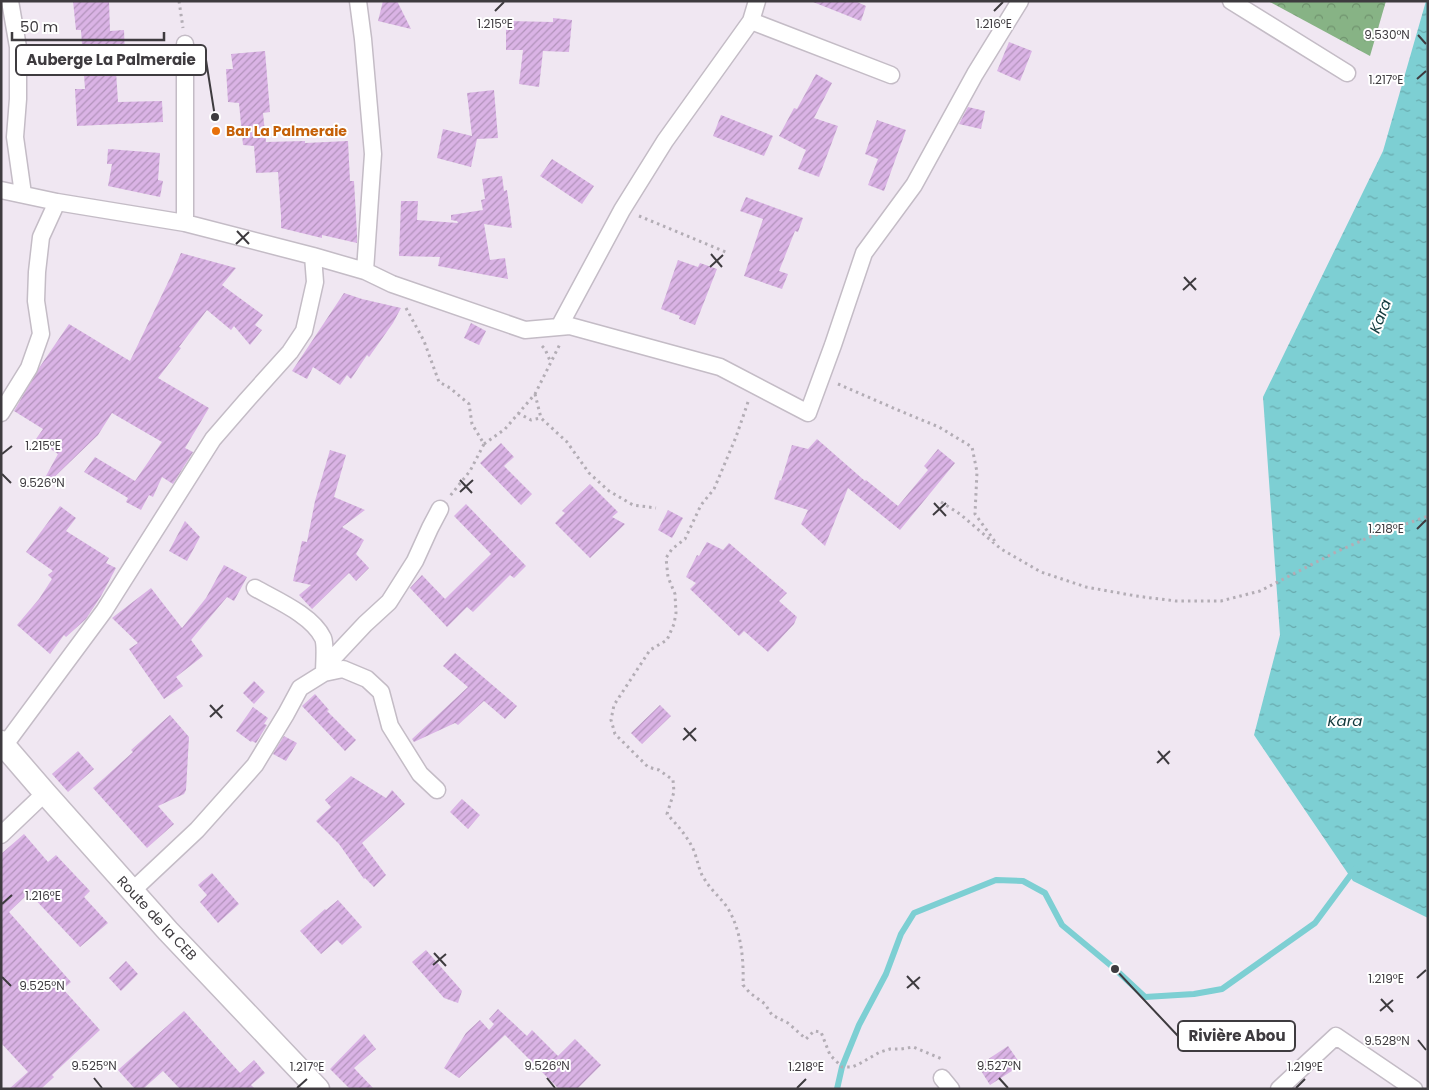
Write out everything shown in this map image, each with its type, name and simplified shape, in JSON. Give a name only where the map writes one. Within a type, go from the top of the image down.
[{"type":"main road","name":"Route de la CEB","points":[[3,744],[132,891],[318,1089]]},
{"type":"street","points":[[10,1],[18,47],[18,99],[15,136],[24,194]]},
{"type":"street","points":[[358,1],[373,154],[365,271]]},
{"type":"street","points":[[564,326],[622,210],[665,141],[751,21],[757,1]]},
{"type":"street","points":[[1,190],[57,202],[186,223],[365,271],[392,284],[525,330],[564,326],[720,367],[808,413],[864,253],[914,185],[975,74],[1020,1]]},
{"type":"street","points":[[1232,1],[1347,73]]},
{"type":"street","points":[[751,21],[891,76]]},
{"type":"street","points":[[185,44],[186,223]]},
{"type":"street","points":[[1,413],[29,368],[41,334],[36,301],[41,237],[57,202]]},
{"type":"street","points":[[3,744],[104,611],[213,439],[290,352],[304,331],[315,282],[314,256]]},
{"type":"street","points":[[324,673],[335,656],[388,602],[415,561],[440,510]]},
{"type":"street","points":[[256,588],[311,622],[324,639],[324,673]]},
{"type":"street","points":[[132,891],[196,830],[255,765],[300,688],[324,673],[342,669],[367,679],[381,692],[390,726],[420,774],[437,790]]},
{"type":"street","points":[[1,835],[45,793]]},
{"type":"street","points":[[1278,1089],[1336,1036],[1414,1089]]},
{"type":"path","points":[[179,1],[185,44]]},
{"type":"path","points":[[622,210],[728,253]]},
{"type":"path","points":[[392,284],[424,341],[439,382],[450,388],[469,404],[472,424],[484,444]]},
{"type":"path","points":[[440,510],[470,470],[484,444],[505,429],[535,394],[564,326]]},
{"type":"path","points":[[822,377],[940,427],[972,447],[977,472],[975,514],[1000,549]]},
{"type":"path","points":[[753,384],[742,422],[714,489],[702,505],[685,539],[672,549],[666,558],[668,577],[675,594],[676,613],[674,624],[667,640],[650,650],[614,705],[611,720],[615,734],[648,767],[659,770],[673,780],[674,792],[667,814],[686,836],[695,852],[704,880],[727,907],[740,940],[743,985],[750,993],[765,1004],[772,1015],[788,1023],[806,1039],[814,1031],[821,1032],[830,1055],[842,1067],[852,1067],[880,1052],[890,1049],[913,1048],[931,1054],[946,1062],[951,1072],[946,1083]]},
{"type":"path","points":[[535,394],[541,418],[567,442],[589,472],[609,491],[633,505],[656,508]]},
{"type":"path","points":[[518,413],[531,420],[541,418]]},
{"type":"path","points":[[941,502],[960,514],[1000,549],[1041,572],[1086,588],[1176,601],[1221,601],[1260,591],[1361,541],[1428,516]]},
{"type":"green space","points":[[1268,1],[1386,1],[1370,56]]},
{"type":"water","name":"Kara","points":[[1426,1],[1428,1],[1428,918],[1353,881],[1254,735],[1280,635],[1263,397],[1383,151]]},
{"type":"building","points":[[73,1],[109,1],[110,31],[124,30],[125,56],[115,56],[118,102],[162,101],[163,122],[77,126],[75,89],[85,89],[81,30],[76,30]]},
{"type":"building","points":[[383,1],[397,1],[411,29],[378,21]]},
{"type":"building","points":[[813,1],[855,1],[866,6],[861,21]]},
{"type":"building","points":[[553,18],[572,20],[569,52],[543,51],[539,87],[519,84],[523,50],[506,50],[506,21],[553,22]]},
{"type":"building","points":[[1009,42],[1032,51],[1020,81],[997,71]]},
{"type":"building","points":[[265,51],[270,112],[263,113],[266,142],[348,141],[350,181],[354,181],[357,243],[322,235],[322,238],[281,228],[278,172],[256,173],[254,146],[243,145],[239,103],[228,102],[226,69],[233,69],[231,54]]},
{"type":"building","points":[[816,74],[832,83],[814,118],[838,126],[819,177],[798,169],[806,150],[779,136],[794,108],[797,109]]},
{"type":"building","points":[[494,90],[498,138],[477,139],[471,167],[437,158],[443,129],[472,136],[467,93]]},
{"type":"building","points":[[968,107],[985,111],[981,129],[959,124]]},
{"type":"building","points":[[721,115],[773,136],[764,156],[713,136]]},
{"type":"building","points":[[877,120],[906,130],[884,191],[868,185],[878,159],[865,154]]},
{"type":"building","points":[[108,149],[160,153],[158,180],[163,181],[160,197],[108,186],[112,164],[107,164]]},
{"type":"building","points":[[552,159],[594,186],[582,204],[540,176]]},
{"type":"building","points":[[502,176],[504,191],[507,190],[512,228],[484,224],[490,260],[505,258],[508,279],[438,266],[440,257],[399,256],[401,201],[418,201],[417,220],[458,223],[451,220],[451,215],[483,210],[481,200],[485,199],[482,179]]},
{"type":"building","points":[[746,197],[803,218],[798,232],[795,231],[779,271],[788,274],[782,289],[744,276],[763,219],[740,211]]},
{"type":"building","points":[[181,253],[236,268],[222,285],[263,315],[255,325],[262,330],[250,345],[234,326],[231,330],[207,310],[158,378],[209,408],[185,448],[193,452],[173,484],[162,477],[153,497],[149,495],[141,510],[126,502],[128,498],[84,472],[95,457],[135,481],[162,442],[112,413],[98,435],[44,487],[41,485],[58,454],[36,439],[43,429],[14,411],[39,368],[69,324],[130,361]]},
{"type":"building","points":[[678,260],[698,267],[700,263],[717,269],[695,325],[679,319],[680,316],[661,309]]},
{"type":"building","points":[[344,293],[401,308],[393,323],[369,357],[367,355],[351,379],[347,375],[340,385],[313,367],[307,379],[292,371]]},
{"type":"building","points":[[471,323],[486,331],[479,345],[464,338]]},
{"type":"building","points":[[817,439],[865,481],[898,506],[928,470],[924,466],[938,449],[955,463],[900,530],[848,488],[825,546],[801,524],[808,510],[774,499],[792,445],[808,449]]},
{"type":"building","points":[[501,443],[514,457],[504,466],[532,494],[521,505],[480,463]]},
{"type":"building","points":[[330,450],[346,455],[334,497],[365,510],[342,527],[364,540],[356,554],[369,568],[356,581],[349,573],[312,609],[299,595],[311,585],[293,581],[302,541],[307,542],[315,501]]},
{"type":"building","points":[[590,484],[618,512],[612,517],[625,524],[590,558],[555,523],[565,513],[562,511]]},
{"type":"building","points":[[466,504],[526,566],[514,578],[510,575],[473,612],[467,607],[447,627],[410,588],[422,575],[445,599],[491,554],[454,516]]},
{"type":"building","points":[[60,506],[76,518],[66,531],[109,558],[106,563],[116,568],[86,619],[66,637],[64,635],[50,654],[17,625],[39,599],[52,579],[48,575],[53,571],[26,552]]},
{"type":"building","points":[[668,510],[683,518],[672,538],[658,530]]},
{"type":"building","points":[[185,521],[200,537],[187,561],[169,551]]},
{"type":"building","points":[[707,542],[723,550],[729,543],[787,593],[779,601],[797,617],[794,624],[768,652],[744,631],[739,636],[690,589],[696,583],[686,577],[697,555],[699,556]]},
{"type":"building","points":[[224,565],[247,577],[234,601],[227,597],[191,640],[203,656],[176,677],[183,686],[164,699],[129,649],[138,643],[112,618],[151,588],[182,628],[206,598]]},
{"type":"building","points":[[455,653],[517,706],[505,719],[484,701],[458,725],[455,723],[414,742],[412,739],[468,687],[443,666]]},
{"type":"building","points":[[254,681],[265,692],[254,704],[243,693]]},
{"type":"building","points":[[315,694],[329,710],[327,711],[356,740],[345,751],[302,706]]},
{"type":"building","points":[[660,705],[671,716],[642,744],[631,733]]},
{"type":"building","points":[[253,707],[268,718],[264,724],[267,725],[256,743],[251,742],[236,731]]},
{"type":"building","points":[[170,715],[189,737],[186,790],[184,794],[158,806],[174,824],[147,848],[93,788]]},
{"type":"building","points":[[284,736],[297,743],[286,761],[273,754]]},
{"type":"building","points":[[78,751],[94,769],[68,792],[52,774]]},
{"type":"building","points":[[351,776],[386,798],[392,790],[405,804],[362,843],[386,875],[374,887],[364,879],[339,844],[316,821],[331,807],[325,800]]},
{"type":"building","points":[[462,799],[480,815],[468,829],[450,812]]},
{"type":"building","points":[[24,834],[48,862],[56,855],[90,891],[84,897],[108,923],[80,947],[29,893],[9,912],[71,982],[63,989],[100,1030],[52,1075],[54,1077],[41,1089],[9,1089],[28,1072],[1,1043],[1,854]]},
{"type":"building","points":[[212,873],[239,904],[218,923],[200,902],[207,895],[198,885]]},
{"type":"building","points":[[338,900],[362,927],[342,945],[337,940],[321,954],[300,931]]},
{"type":"building","points":[[426,950],[462,991],[458,1003],[444,998],[412,962]]},
{"type":"building","points":[[126,961],[138,974],[121,991],[109,978]]},
{"type":"building","points":[[498,1009],[527,1036],[532,1030],[558,1056],[575,1039],[601,1065],[577,1089],[559,1089],[505,1035],[459,1078],[444,1068],[466,1033],[480,1020],[489,1030],[494,1024],[489,1019]]},
{"type":"building","points":[[184,1011],[240,1073],[254,1060],[265,1073],[251,1085],[255,1089],[180,1089],[163,1071],[143,1089],[135,1089],[118,1070]]},
{"type":"building","points":[[364,1034],[376,1049],[354,1068],[374,1089],[350,1089],[330,1069]]},
{"type":"building","points":[[1008,1046],[1021,1065],[990,1085],[978,1066]]},
{"type":"waterway","points":[[837,1089],[842,1067],[859,1025],[886,974],[901,934],[914,913],[996,880],[1023,881],[1045,893],[1062,925],[1145,997],[1194,994],[1222,989],[1315,923],[1355,869]]},
{"type":"place","name":"Auberge La Palmeraie","points":[[215,117]]},
{"type":"place","name":"Bar La Palmeraie","points":[[216,131]]},
{"type":"place","name":"Rivière Abou","points":[[1115,969]]}]
